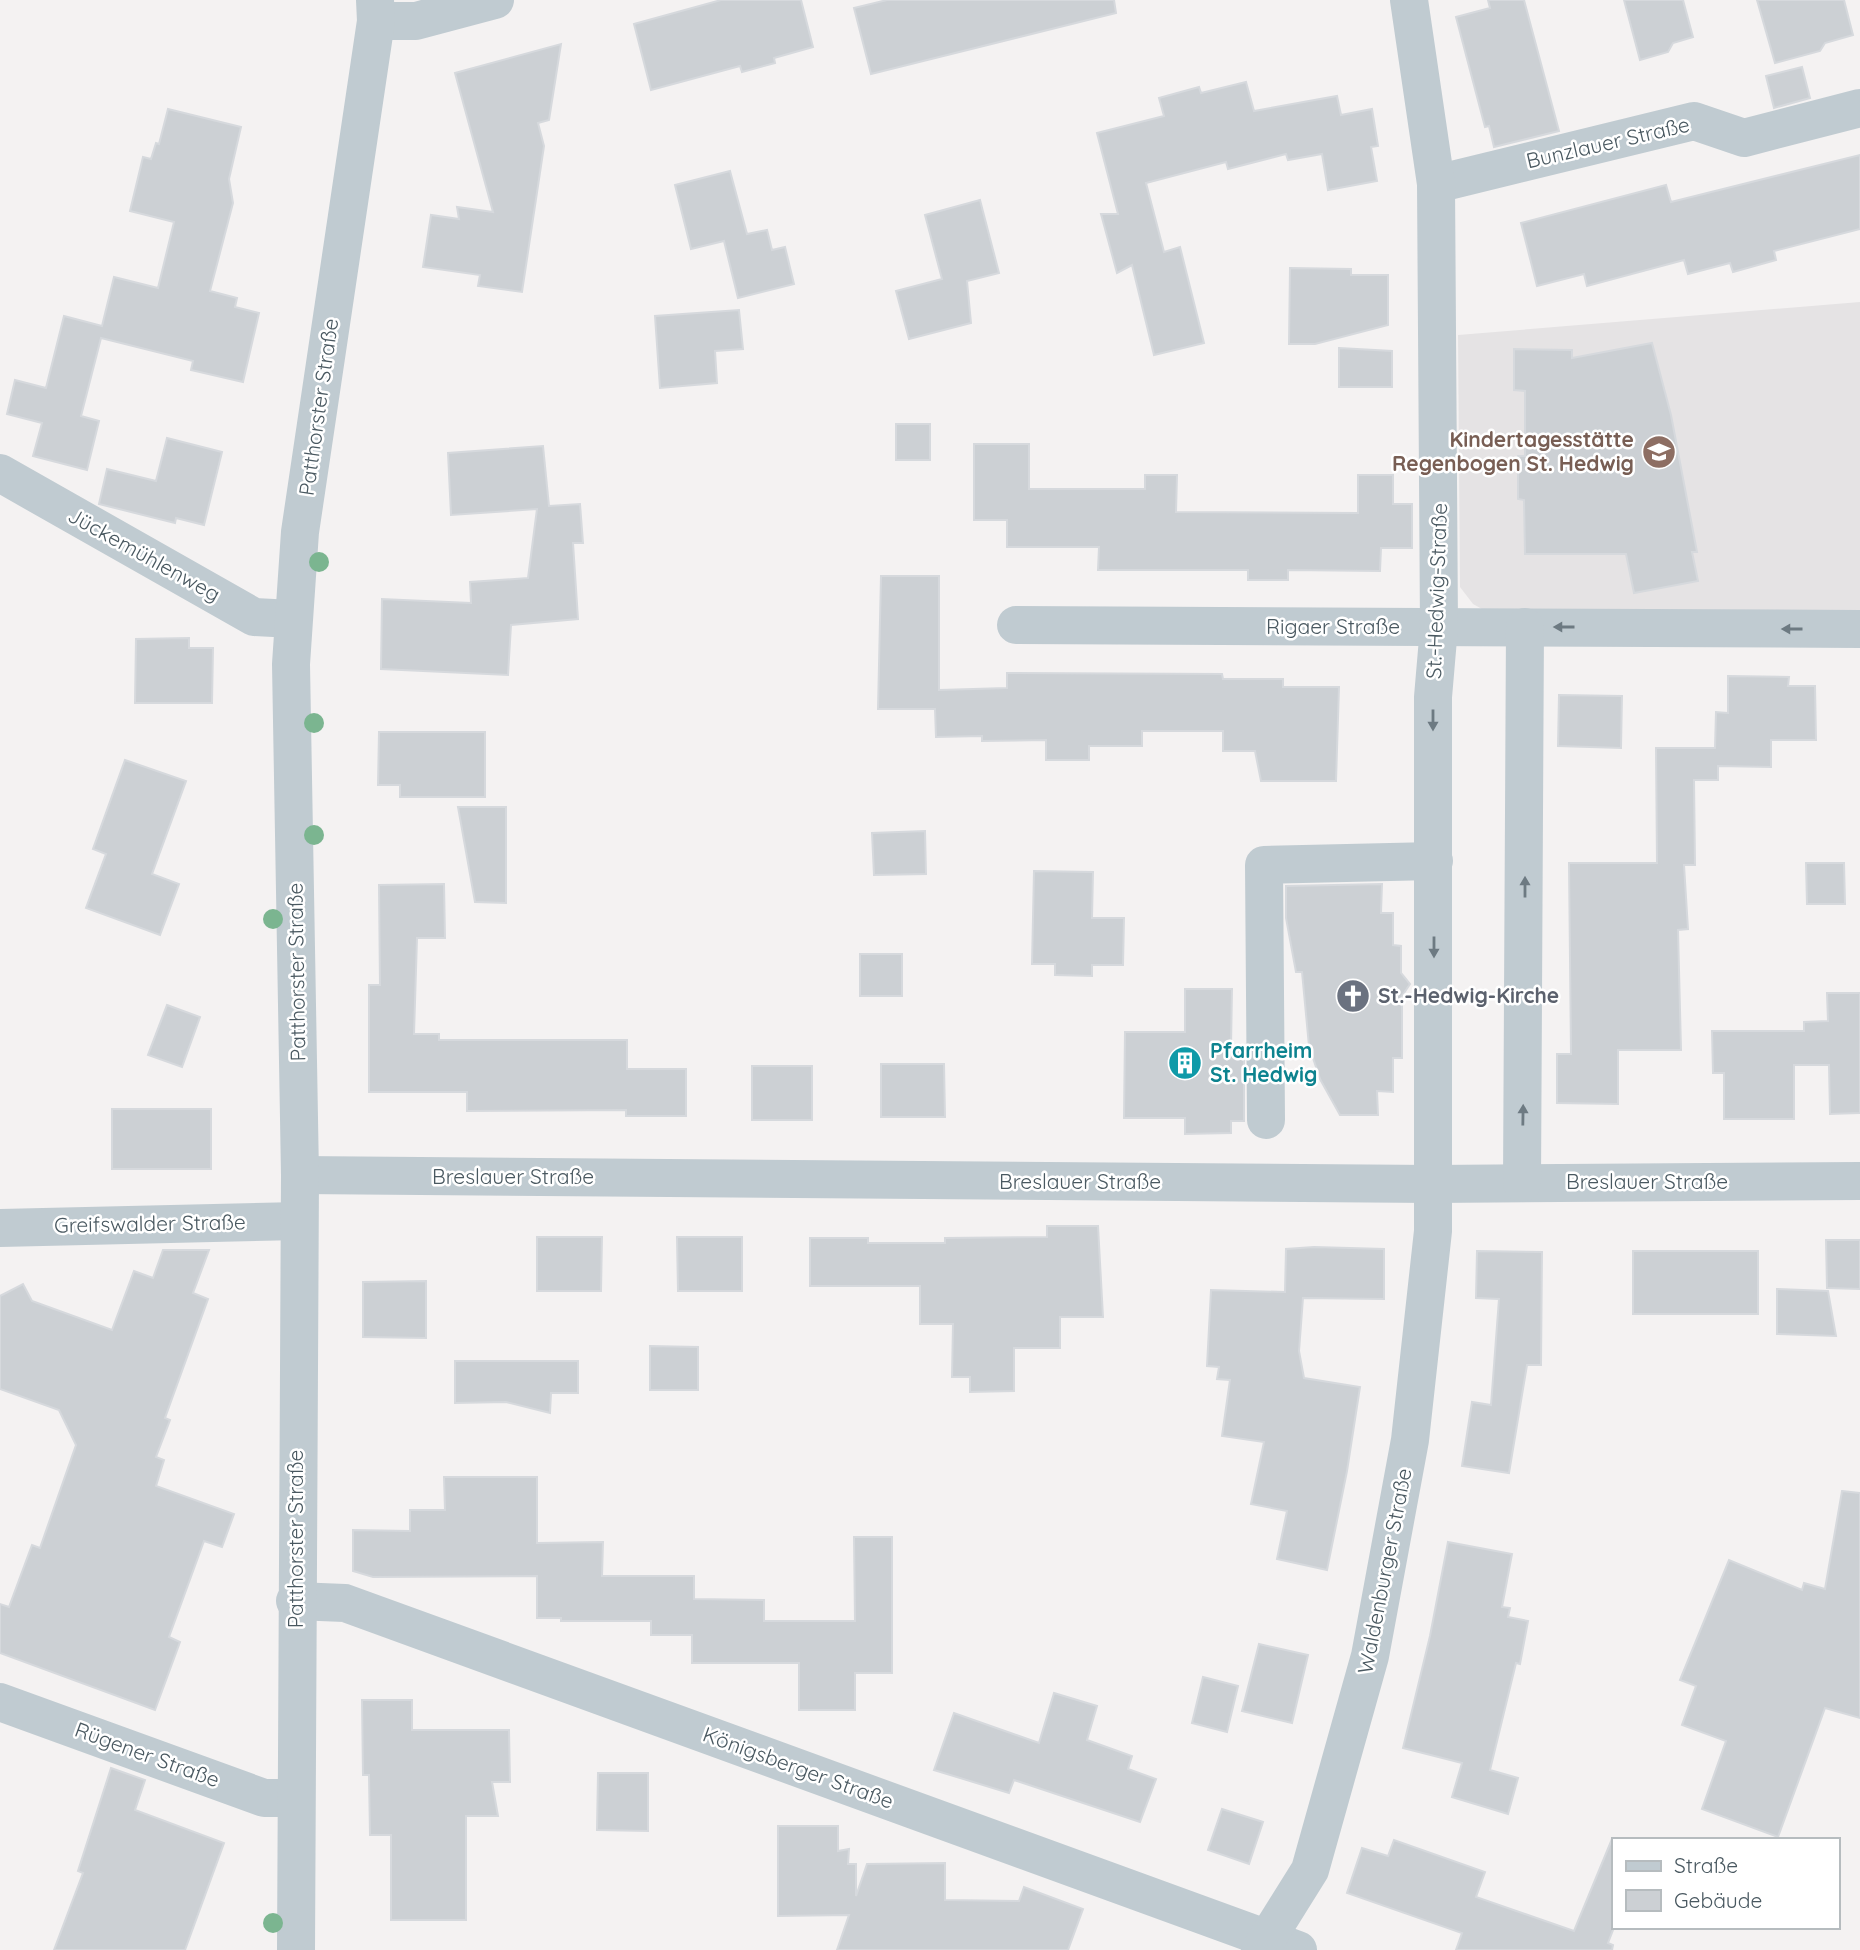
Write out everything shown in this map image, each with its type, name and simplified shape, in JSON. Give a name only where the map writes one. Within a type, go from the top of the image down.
[{"type":"street","points":[[375,11],[416,20],[495,0]]},
{"type":"street","name":"St.-Hedwig-Straße","points":[[1409,0],[1436,184],[1440,340],[1439,627],[1433,696],[1433,1184]]},
{"type":"street","name":"Patthorster Straße","points":[[296,1950],[300,1175],[291,664],[300,532],[375,11]]},
{"type":"street","name":"Bunzlauer Straße","points":[[1436,184],[1693,121],[1744,138],[1860,108]]},
{"type":"street","name":"Jückemühlenweg","points":[[0,473],[254,617],[293,620]]},
{"type":"street","name":"Rigaer Straße","points":[[1016,625],[1860,629]]},
{"type":"street","points":[[1522,1183],[1525,627]]},
{"type":"street","points":[[1266,1120],[1264,865],[1434,861]]},
{"type":"street","name":"Breslauer Straße","points":[[300,1175],[1433,1184],[1860,1181]]},
{"type":"street","name":"Waldenburger Straße","points":[[1274,1946],[1310,1870],[1370,1656],[1410,1440],[1433,1231],[1433,1184]]},
{"type":"street","name":"Greifswalder Straße","points":[[0,1228],[299,1221]]},
{"type":"street","name":"Königsberger Straße","points":[[296,1601],[345,1603],[1274,1946]]},
{"type":"street","name":"Rügener Straße","points":[[0,1702],[264,1798],[295,1798]]},
{"type":"shaded area","name":"Kindertagesstätte Regenbogen St. Hedwig","points":[[1860,302],[1860,612],[1491,614],[1473,604],[1460,587],[1458,335]]},
{"type":"building","points":[[721,0],[801,0],[813,47],[774,58],[775,63],[742,72],[740,66],[651,90],[634,24]]},
{"type":"building","points":[[887,0],[1114,0],[1116,13],[871,74],[854,8]]},
{"type":"building","points":[[1488,0],[1524,0],[1559,131],[1494,147],[1489,126],[1485,127],[1456,17],[1490,8]]},
{"type":"building","points":[[1624,0],[1683,0],[1693,37],[1673,43],[1668,52],[1640,60]]},
{"type":"building","points":[[1757,0],[1844,0],[1853,35],[1825,43],[1820,51],[1775,63]]},
{"type":"building","points":[[561,44],[549,120],[538,123],[544,146],[522,292],[478,286],[480,275],[423,267],[431,215],[459,219],[457,207],[493,212],[455,73]]},
{"type":"building","points":[[1802,67],[1810,98],[1774,108],[1766,76]]},
{"type":"building","points":[[1246,82],[1254,111],[1337,96],[1341,115],[1372,109],[1378,146],[1371,147],[1377,181],[1328,190],[1322,154],[1288,160],[1286,154],[1228,169],[1226,162],[1146,183],[1164,252],[1180,247],[1204,343],[1154,355],[1132,265],[1117,273],[1101,214],[1118,214],[1097,133],[1164,116],[1159,98],[1199,87],[1201,93]]},
{"type":"building","points":[[168,109],[241,127],[229,179],[233,203],[210,291],[237,298],[235,307],[259,313],[243,382],[191,370],[193,361],[101,338],[81,416],[99,421],[87,470],[33,456],[42,423],[7,414],[15,380],[46,388],[64,316],[102,326],[114,277],[158,288],[174,222],[130,211],[143,157],[151,159],[156,143],[159,144]]},
{"type":"building","points":[[1860,155],[1860,229],[1774,251],[1776,260],[1733,272],[1730,263],[1688,274],[1684,260],[1587,286],[1584,274],[1537,286],[1521,223],[1666,185],[1671,202]]},
{"type":"building","points":[[730,171],[747,234],[767,230],[772,250],[785,247],[794,284],[738,298],[724,241],[691,249],[675,185]]},
{"type":"building","points":[[980,200],[999,273],[967,281],[971,323],[909,339],[896,291],[942,279],[925,215]]},
{"type":"building","points":[[1290,268],[1351,269],[1351,275],[1388,275],[1388,325],[1315,344],[1289,344]]},
{"type":"building","points":[[739,310],[743,349],[715,351],[717,383],[660,388],[655,316]]},
{"type":"building","points":[[1652,343],[1671,415],[1697,552],[1692,552],[1698,581],[1634,593],[1626,554],[1525,554],[1524,500],[1518,499],[1518,456],[1525,456],[1525,391],[1514,390],[1514,349],[1572,350],[1572,358]]},
{"type":"building","points":[[1339,348],[1392,351],[1392,387],[1339,387]]},
{"type":"building","points":[[896,424],[930,424],[930,460],[896,460]]},
{"type":"building","points":[[167,438],[222,452],[204,525],[176,518],[175,523],[99,504],[107,469],[156,481]]},
{"type":"building","points":[[974,444],[1029,444],[1029,489],[1145,489],[1145,475],[1177,475],[1176,512],[1358,513],[1358,475],[1393,475],[1393,504],[1412,504],[1412,548],[1381,548],[1380,571],[1288,570],[1288,580],[1248,580],[1248,570],[1098,570],[1099,547],[1007,547],[1007,520],[974,520]]},
{"type":"building","points":[[543,446],[549,506],[580,504],[583,543],[573,543],[578,619],[511,625],[508,675],[381,669],[382,599],[471,603],[470,582],[528,578],[537,509],[451,515],[448,453]]},
{"type":"building","points":[[881,576],[939,576],[939,690],[1007,688],[1007,673],[1222,674],[1223,679],[1283,679],[1283,687],[1339,687],[1336,781],[1261,781],[1255,751],[1223,751],[1223,731],[1142,731],[1142,746],[1089,746],[1089,760],[1046,760],[1046,740],[982,741],[982,736],[936,737],[935,709],[878,709]]},
{"type":"building","points":[[189,638],[189,648],[213,648],[212,703],[135,703],[136,639]]},
{"type":"building","points":[[1728,676],[1789,677],[1788,686],[1815,686],[1816,740],[1771,740],[1771,767],[1718,766],[1718,780],[1694,780],[1695,865],[1684,865],[1688,929],[1678,930],[1681,1050],[1618,1050],[1618,1104],[1557,1103],[1557,1054],[1571,1054],[1569,863],[1657,863],[1656,748],[1715,748],[1716,712],[1728,713]]},
{"type":"building","points":[[1559,695],[1622,696],[1621,748],[1558,746]]},
{"type":"building","points":[[379,732],[485,732],[485,797],[400,797],[400,785],[378,785]]},
{"type":"building","points":[[125,760],[186,781],[152,874],[179,884],[160,935],[86,908],[106,854],[93,849]]},
{"type":"building","points":[[458,807],[506,807],[506,903],[475,902]]},
{"type":"building","points":[[925,831],[926,874],[874,875],[872,833]]},
{"type":"building","points":[[1806,863],[1844,863],[1845,904],[1807,904]]},
{"type":"building","points":[[1034,871],[1093,872],[1092,918],[1124,918],[1123,965],[1092,965],[1092,976],[1055,975],[1055,964],[1032,964]]},
{"type":"building","points":[[444,884],[445,938],[417,938],[414,1034],[439,1034],[439,1040],[627,1040],[627,1069],[686,1069],[686,1116],[626,1116],[626,1110],[467,1111],[467,1092],[369,1092],[369,985],[380,985],[379,885]]},
{"type":"building","name":"St.-Hedwig-Kirche","points":[[1382,884],[1381,913],[1393,913],[1393,945],[1401,946],[1401,973],[1410,984],[1402,996],[1402,1058],[1393,1058],[1393,1092],[1377,1091],[1378,1115],[1340,1115],[1320,1079],[1309,1046],[1302,972],[1296,972],[1286,918],[1286,886]]},
{"type":"building","points":[[860,954],[902,954],[902,996],[860,996]]},
{"type":"building","name":"Pfarrheim St. Hedwig","points":[[1185,989],[1232,989],[1231,1047],[1244,1047],[1244,1121],[1231,1121],[1231,1133],[1185,1134],[1185,1118],[1124,1118],[1125,1032],[1185,1032]]},
{"type":"building","points":[[1827,993],[1860,993],[1860,1113],[1830,1114],[1829,1065],[1794,1065],[1794,1119],[1724,1119],[1724,1073],[1713,1073],[1712,1031],[1804,1031],[1804,1022],[1828,1021]]},
{"type":"building","points":[[167,1005],[200,1017],[182,1067],[148,1055]]},
{"type":"building","points":[[881,1064],[944,1064],[945,1117],[881,1117]]},
{"type":"building","points":[[752,1066],[812,1066],[812,1120],[752,1120]]},
{"type":"building","points":[[112,1109],[211,1109],[211,1169],[112,1169]]},
{"type":"building","points":[[1047,1226],[1098,1226],[1103,1317],[1060,1317],[1060,1348],[1014,1348],[1014,1391],[970,1392],[970,1377],[952,1377],[953,1324],[920,1324],[920,1286],[810,1286],[810,1238],[868,1238],[868,1243],[945,1243],[945,1238],[1047,1237]]},
{"type":"building","points":[[537,1237],[602,1237],[601,1291],[537,1291]]},
{"type":"building","points":[[677,1237],[742,1237],[742,1291],[678,1291]]},
{"type":"building","points":[[1826,1240],[1860,1240],[1860,1289],[1827,1288]]},
{"type":"building","points":[[1286,1249],[1384,1249],[1384,1299],[1303,1298],[1299,1351],[1304,1378],[1360,1387],[1347,1471],[1327,1570],[1277,1559],[1287,1511],[1251,1504],[1264,1442],[1222,1436],[1230,1380],[1217,1379],[1219,1367],[1207,1366],[1211,1290],[1285,1292]]},
{"type":"building","points":[[163,1250],[209,1250],[193,1293],[208,1299],[165,1418],[170,1420],[156,1457],[164,1460],[156,1486],[234,1514],[222,1547],[204,1541],[169,1637],[180,1642],[155,1710],[0,1653],[0,1604],[9,1607],[32,1545],[40,1548],[76,1445],[59,1410],[0,1389],[0,1296],[23,1284],[32,1301],[112,1330],[134,1271],[153,1278]]},
{"type":"building","points":[[1477,1251],[1542,1252],[1541,1365],[1527,1365],[1509,1473],[1462,1466],[1472,1402],[1491,1405],[1499,1299],[1476,1298]]},
{"type":"building","points":[[1633,1251],[1758,1251],[1758,1314],[1633,1314]]},
{"type":"building","points":[[426,1281],[426,1338],[363,1337],[363,1282]]},
{"type":"building","points":[[1777,1289],[1828,1291],[1836,1336],[1777,1334]]},
{"type":"building","points":[[650,1346],[698,1347],[698,1390],[650,1390]]},
{"type":"building","points":[[455,1361],[578,1361],[578,1393],[551,1393],[550,1413],[506,1402],[455,1403]]},
{"type":"building","points":[[444,1477],[537,1477],[537,1543],[603,1542],[602,1576],[694,1576],[694,1599],[764,1600],[764,1621],[855,1621],[854,1537],[892,1537],[892,1673],[855,1673],[855,1710],[799,1710],[799,1663],[692,1663],[692,1635],[651,1635],[651,1621],[561,1621],[561,1618],[537,1618],[537,1576],[373,1577],[353,1571],[353,1530],[410,1531],[410,1510],[445,1510]]},
{"type":"building","points":[[1842,1491],[1860,1493],[1860,1718],[1825,1708],[1778,1837],[1702,1809],[1726,1741],[1682,1725],[1696,1686],[1680,1680],[1729,1560],[1802,1590],[1804,1583],[1825,1589]]},
{"type":"building","points":[[1448,1542],[1512,1554],[1502,1607],[1510,1608],[1508,1617],[1528,1621],[1520,1664],[1516,1663],[1490,1770],[1518,1778],[1508,1814],[1452,1797],[1462,1763],[1403,1748],[1430,1636]]},
{"type":"building","points":[[1259,1644],[1308,1655],[1292,1723],[1242,1711]]},
{"type":"building","points":[[1203,1677],[1238,1686],[1227,1732],[1192,1723]]},
{"type":"building","points":[[1054,1693],[1097,1706],[1087,1740],[1132,1756],[1128,1769],[1156,1779],[1140,1822],[1014,1780],[1009,1793],[934,1770],[954,1713],[1039,1743]]},
{"type":"building","points":[[362,1700],[412,1700],[412,1730],[509,1730],[510,1782],[492,1782],[498,1816],[466,1816],[466,1920],[391,1920],[391,1835],[370,1835],[369,1775],[363,1775]]},
{"type":"building","points":[[111,1768],[145,1780],[135,1810],[224,1843],[185,1950],[54,1950],[83,1873],[78,1871]]},
{"type":"building","points":[[598,1773],[648,1773],[648,1831],[597,1830]]},
{"type":"building","points":[[1222,1809],[1263,1822],[1249,1864],[1208,1850]]},
{"type":"building","points":[[778,1826],[838,1826],[838,1851],[849,1849],[848,1864],[856,1864],[856,1896],[867,1864],[945,1863],[945,1900],[1019,1901],[1024,1887],[1083,1909],[1068,1950],[837,1950],[849,1915],[778,1916]]},
{"type":"building","points":[[1612,1839],[1613,1930],[1608,1943],[1613,1945],[1612,1950],[1456,1950],[1462,1933],[1347,1893],[1362,1848],[1388,1856],[1394,1840],[1485,1872],[1476,1897],[1574,1931]]},
{"type":"place","name":"Kindertagesstätte Regenbogen St. Hedwig","points":[[1659,452]]},
{"type":"place","name":"St.-Hedwig-Kirche","points":[[1353,996]]},
{"type":"place","name":"Pfarrheim St. Hedwig","points":[[1185,1063]]}]
